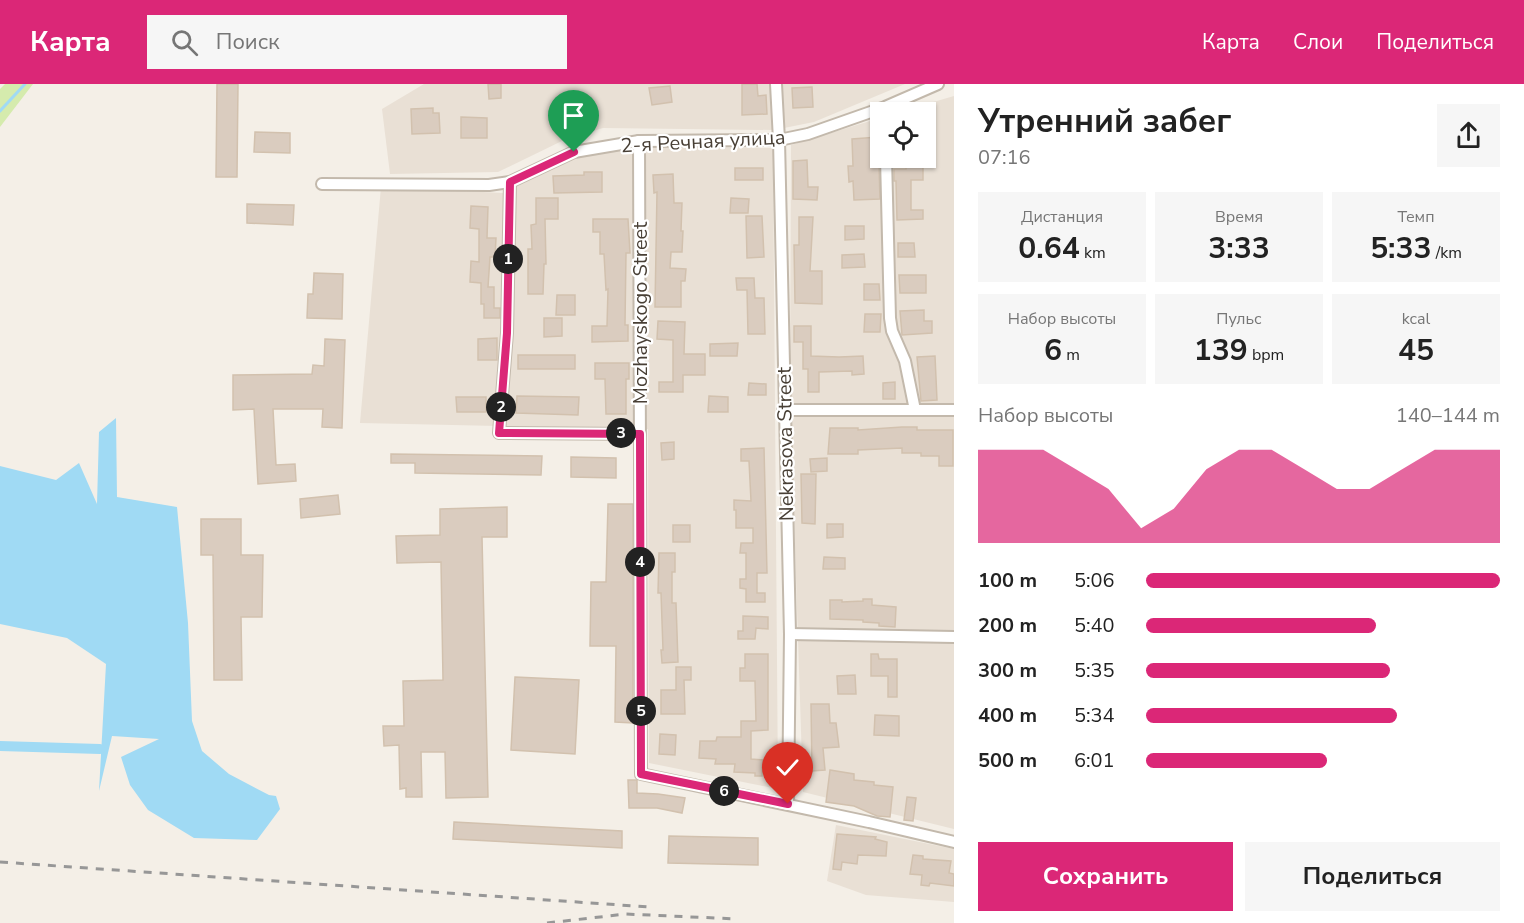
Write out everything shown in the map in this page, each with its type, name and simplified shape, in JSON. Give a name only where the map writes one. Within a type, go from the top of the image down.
[{"type":"street","name":"Nekrasova Street","points":[[776,84],[789,634],[788,804]]},
{"type":"street","name":"2-я Речная улица","points":[[901,102],[938,84]]},
{"type":"street","name":"2-я Речная улица","points":[[322,184],[478,185],[510,182],[574,152],[639,141],[779,140],[808,134],[870,115]]},
{"type":"street","name":"Mozhayskogo Street","points":[[639,141],[641,774],[788,804]]},
{"type":"street","points":[[886,168],[890,318],[892,331],[905,361],[915,410]]},
{"type":"street","points":[[510,182],[507,333],[499,433],[640,434]]},
{"type":"street","points":[[783,410],[954,410]]},
{"type":"street","points":[[789,634],[954,637]]},
{"type":"street","points":[[788,804],[954,842]]},
{"type":"shaded area","points":[[424,84],[905,84],[814,122],[774,130],[603,128],[564,140],[498,172],[390,174],[382,109]]},
{"type":"shaded area","points":[[954,96],[954,829],[803,792],[790,393],[791,145],[870,121],[870,168],[936,168],[936,102],[933,102]]},
{"type":"shaded area","points":[[593,146],[773,148],[778,789],[649,763],[648,429],[360,423],[381,187],[503,193],[536,168]]},
{"type":"shaded area","points":[[836,825],[954,849],[954,902],[866,895],[827,881]]},
{"type":"green space","points":[[5,84],[33,84],[0,127],[0,89]]},
{"type":"water","points":[[116,418],[117,497],[177,507],[188,623],[192,721],[202,751],[229,774],[269,795],[276,796],[280,809],[257,840],[194,838],[148,810],[130,785],[121,757],[159,739],[112,736],[99,791],[106,664],[67,638],[0,624],[0,466],[56,480],[79,463],[97,504],[99,432]]},
{"type":"building","points":[[217,84],[238,84],[237,177],[216,177]]},
{"type":"building","points":[[488,84],[501,84],[501,98],[489,99]]},
{"type":"building","points":[[742,84],[757,84],[758,96],[766,95],[767,114],[742,115]]},
{"type":"building","points":[[670,86],[672,102],[652,105],[649,88]]},
{"type":"building","points":[[812,87],[813,107],[793,108],[792,88]]},
{"type":"building","points":[[433,108],[433,113],[439,113],[440,133],[412,134],[411,109]]},
{"type":"building","points":[[461,117],[487,118],[487,138],[461,138]]},
{"type":"building","points":[[255,132],[290,133],[290,153],[254,152]]},
{"type":"building","points":[[870,138],[870,168],[879,168],[880,199],[854,200],[853,181],[849,182],[848,166],[853,166],[852,139]]},
{"type":"building","points":[[807,160],[808,187],[818,187],[817,200],[793,199],[793,161]]},
{"type":"building","points":[[735,168],[763,168],[763,180],[735,180]]},
{"type":"building","points":[[923,168],[923,180],[911,180],[911,210],[923,210],[923,219],[897,220],[894,169]]},
{"type":"building","points":[[584,172],[602,172],[602,192],[554,193],[553,176],[584,175]]},
{"type":"building","points":[[673,174],[674,203],[682,203],[681,231],[683,231],[682,252],[671,252],[670,268],[686,269],[685,281],[681,281],[681,307],[655,307],[657,192],[654,193],[653,175]]},
{"type":"building","points":[[536,198],[558,198],[558,219],[545,219],[546,264],[544,264],[543,294],[528,294],[528,249],[532,249],[531,225],[536,224]]},
{"type":"building","points":[[731,198],[749,199],[748,213],[730,213]]},
{"type":"building","points":[[247,204],[294,205],[293,225],[247,223]]},
{"type":"building","points":[[471,206],[488,207],[487,238],[496,238],[495,257],[490,257],[488,287],[494,287],[494,308],[500,308],[500,318],[484,318],[481,283],[470,282],[471,261],[479,262],[479,229],[470,228]]},
{"type":"building","points":[[746,216],[762,216],[764,257],[747,258]]},
{"type":"building","points":[[799,217],[813,217],[810,271],[822,271],[822,304],[795,303],[794,245],[799,245]]},
{"type":"building","points":[[593,219],[628,219],[630,253],[626,253],[625,325],[628,325],[628,341],[592,342],[592,326],[607,326],[608,289],[606,290],[604,254],[600,254],[600,232],[593,232]]},
{"type":"building","points":[[845,226],[864,226],[864,239],[845,240]]},
{"type":"building","points":[[898,243],[914,243],[915,257],[898,257]]},
{"type":"building","points":[[864,254],[865,267],[842,268],[842,255]]},
{"type":"building","points":[[314,273],[343,274],[342,319],[307,318],[308,294],[313,294]]},
{"type":"building","points":[[899,275],[926,275],[926,293],[900,293]]},
{"type":"building","points":[[736,278],[754,278],[755,298],[764,298],[765,334],[748,334],[747,290],[737,290]]},
{"type":"building","points":[[864,284],[879,284],[880,300],[864,300]]},
{"type":"building","points":[[557,295],[575,295],[575,315],[556,315]]},
{"type":"building","points":[[924,310],[924,321],[932,321],[932,333],[902,335],[900,311]]},
{"type":"building","points":[[865,314],[881,314],[880,332],[864,332]]},
{"type":"building","points":[[544,318],[562,318],[562,336],[544,337]]},
{"type":"building","points":[[658,321],[685,322],[684,354],[705,354],[705,375],[683,375],[683,392],[659,392],[659,382],[673,382],[673,340],[657,339]]},
{"type":"building","points":[[794,326],[811,326],[811,356],[863,356],[864,374],[852,375],[852,371],[819,372],[819,392],[808,392],[808,369],[803,369],[803,342],[794,342]]},
{"type":"building","points":[[497,338],[497,360],[478,360],[478,339]]},
{"type":"building","points":[[325,339],[345,340],[342,428],[322,427],[323,409],[273,409],[276,465],[295,464],[296,481],[258,484],[254,409],[233,410],[233,375],[312,374],[313,365],[324,366]]},
{"type":"building","points":[[738,343],[737,356],[710,356],[710,344]]},
{"type":"building","points":[[518,355],[575,355],[575,369],[518,369]]},
{"type":"building","points":[[935,356],[937,400],[921,401],[917,357]]},
{"type":"building","points":[[595,363],[629,363],[629,379],[626,379],[626,414],[606,414],[605,379],[595,379]]},
{"type":"building","points":[[895,382],[895,399],[883,399],[883,383]]},
{"type":"building","points":[[749,383],[766,384],[766,395],[748,395]]},
{"type":"building","points":[[517,396],[579,397],[578,415],[516,413]]},
{"type":"building","points":[[709,396],[728,397],[728,412],[708,412]]},
{"type":"building","points":[[456,397],[486,397],[486,412],[457,412]]},
{"type":"building","points":[[917,427],[917,430],[953,430],[953,466],[939,466],[939,456],[902,453],[902,448],[858,450],[858,454],[828,454],[830,428],[858,428],[858,430]]},
{"type":"building","points":[[674,442],[674,459],[662,460],[661,443]]},
{"type":"building","points":[[764,448],[767,573],[757,573],[757,593],[765,593],[765,602],[746,602],[746,589],[740,588],[740,579],[746,579],[746,553],[740,553],[741,543],[753,543],[753,528],[736,528],[734,500],[751,501],[749,461],[741,461],[741,449]]},
{"type":"building","points":[[391,454],[542,456],[541,475],[415,473],[415,463],[391,463]]},
{"type":"building","points":[[571,457],[616,458],[616,478],[571,477]]},
{"type":"building","points":[[827,458],[827,471],[811,472],[810,459]]},
{"type":"building","points":[[801,474],[816,474],[815,524],[802,523]]},
{"type":"building","points":[[338,495],[340,514],[301,518],[300,499]]},
{"type":"building","points":[[608,504],[633,504],[633,723],[615,722],[616,646],[590,646],[591,582],[606,582]]},
{"type":"building","points":[[507,507],[507,537],[482,537],[488,797],[446,798],[445,752],[421,752],[422,797],[406,797],[406,788],[400,789],[399,745],[384,746],[383,726],[404,726],[403,681],[443,680],[441,562],[397,563],[396,536],[440,535],[440,509]]},
{"type":"building","points":[[201,519],[241,519],[241,555],[263,555],[262,617],[241,617],[242,680],[214,680],[213,555],[201,555]]},
{"type":"building","points":[[827,524],[843,524],[843,537],[827,538]]},
{"type":"building","points":[[673,525],[690,525],[690,542],[673,542]]},
{"type":"building","points":[[659,553],[675,553],[675,572],[672,572],[672,603],[676,603],[678,662],[662,663],[661,593],[658,593]]},
{"type":"building","points":[[824,557],[845,558],[845,569],[823,569]]},
{"type":"building","points":[[863,599],[872,599],[872,605],[896,607],[895,627],[879,626],[879,623],[863,622],[863,620],[830,619],[830,600],[842,600],[842,602],[863,601]]},
{"type":"building","points":[[743,616],[768,617],[768,629],[756,628],[755,639],[738,639],[738,631],[743,631]]},
{"type":"building","points":[[745,654],[768,654],[768,730],[751,731],[751,759],[763,760],[762,776],[755,776],[755,773],[734,772],[735,764],[715,764],[716,759],[699,758],[700,741],[716,741],[717,737],[741,737],[741,721],[756,721],[755,681],[740,681],[740,668],[745,668]]},
{"type":"building","points":[[871,654],[878,654],[879,659],[897,659],[897,697],[888,697],[888,676],[871,676]]},
{"type":"building","points":[[676,667],[691,667],[691,680],[684,680],[685,714],[661,714],[661,690],[676,690]]},
{"type":"building","points":[[855,675],[856,694],[838,694],[837,676]]},
{"type":"building","points":[[515,677],[579,680],[575,754],[511,750]]},
{"type":"building","points":[[811,704],[829,704],[830,723],[836,723],[839,747],[823,748],[825,770],[812,771]]},
{"type":"building","points":[[875,715],[899,716],[899,736],[874,735]]},
{"type":"building","points":[[660,734],[676,735],[675,755],[659,754]]},
{"type":"building","points":[[830,770],[854,774],[854,780],[893,787],[890,817],[877,816],[854,806],[826,802]]},
{"type":"building","points":[[628,780],[637,780],[637,793],[685,798],[682,813],[657,808],[629,808]]},
{"type":"building","points":[[907,797],[916,798],[913,821],[904,820]]},
{"type":"building","points":[[454,822],[622,831],[622,848],[453,839]]},
{"type":"building","points":[[837,834],[876,837],[875,839],[887,842],[886,856],[858,855],[857,864],[842,862],[841,870],[833,869]]},
{"type":"building","points":[[669,836],[758,838],[758,865],[668,863]]},
{"type":"building","points":[[913,855],[923,856],[923,859],[951,861],[949,873],[954,874],[954,886],[930,883],[929,886],[921,885],[922,875],[910,874]]},
{"type":"waterway","points":[[0,111],[25,84]]},
{"type":"waterway","points":[[0,746],[100,749]]},
{"type":"railway","points":[[0,862],[649,907]]},
{"type":"railway","points":[[547,923],[626,914],[737,919]]},
{"type":"route","points":[[574,152],[510,182],[507,333],[499,433],[640,434],[641,774],[788,804]]}]
